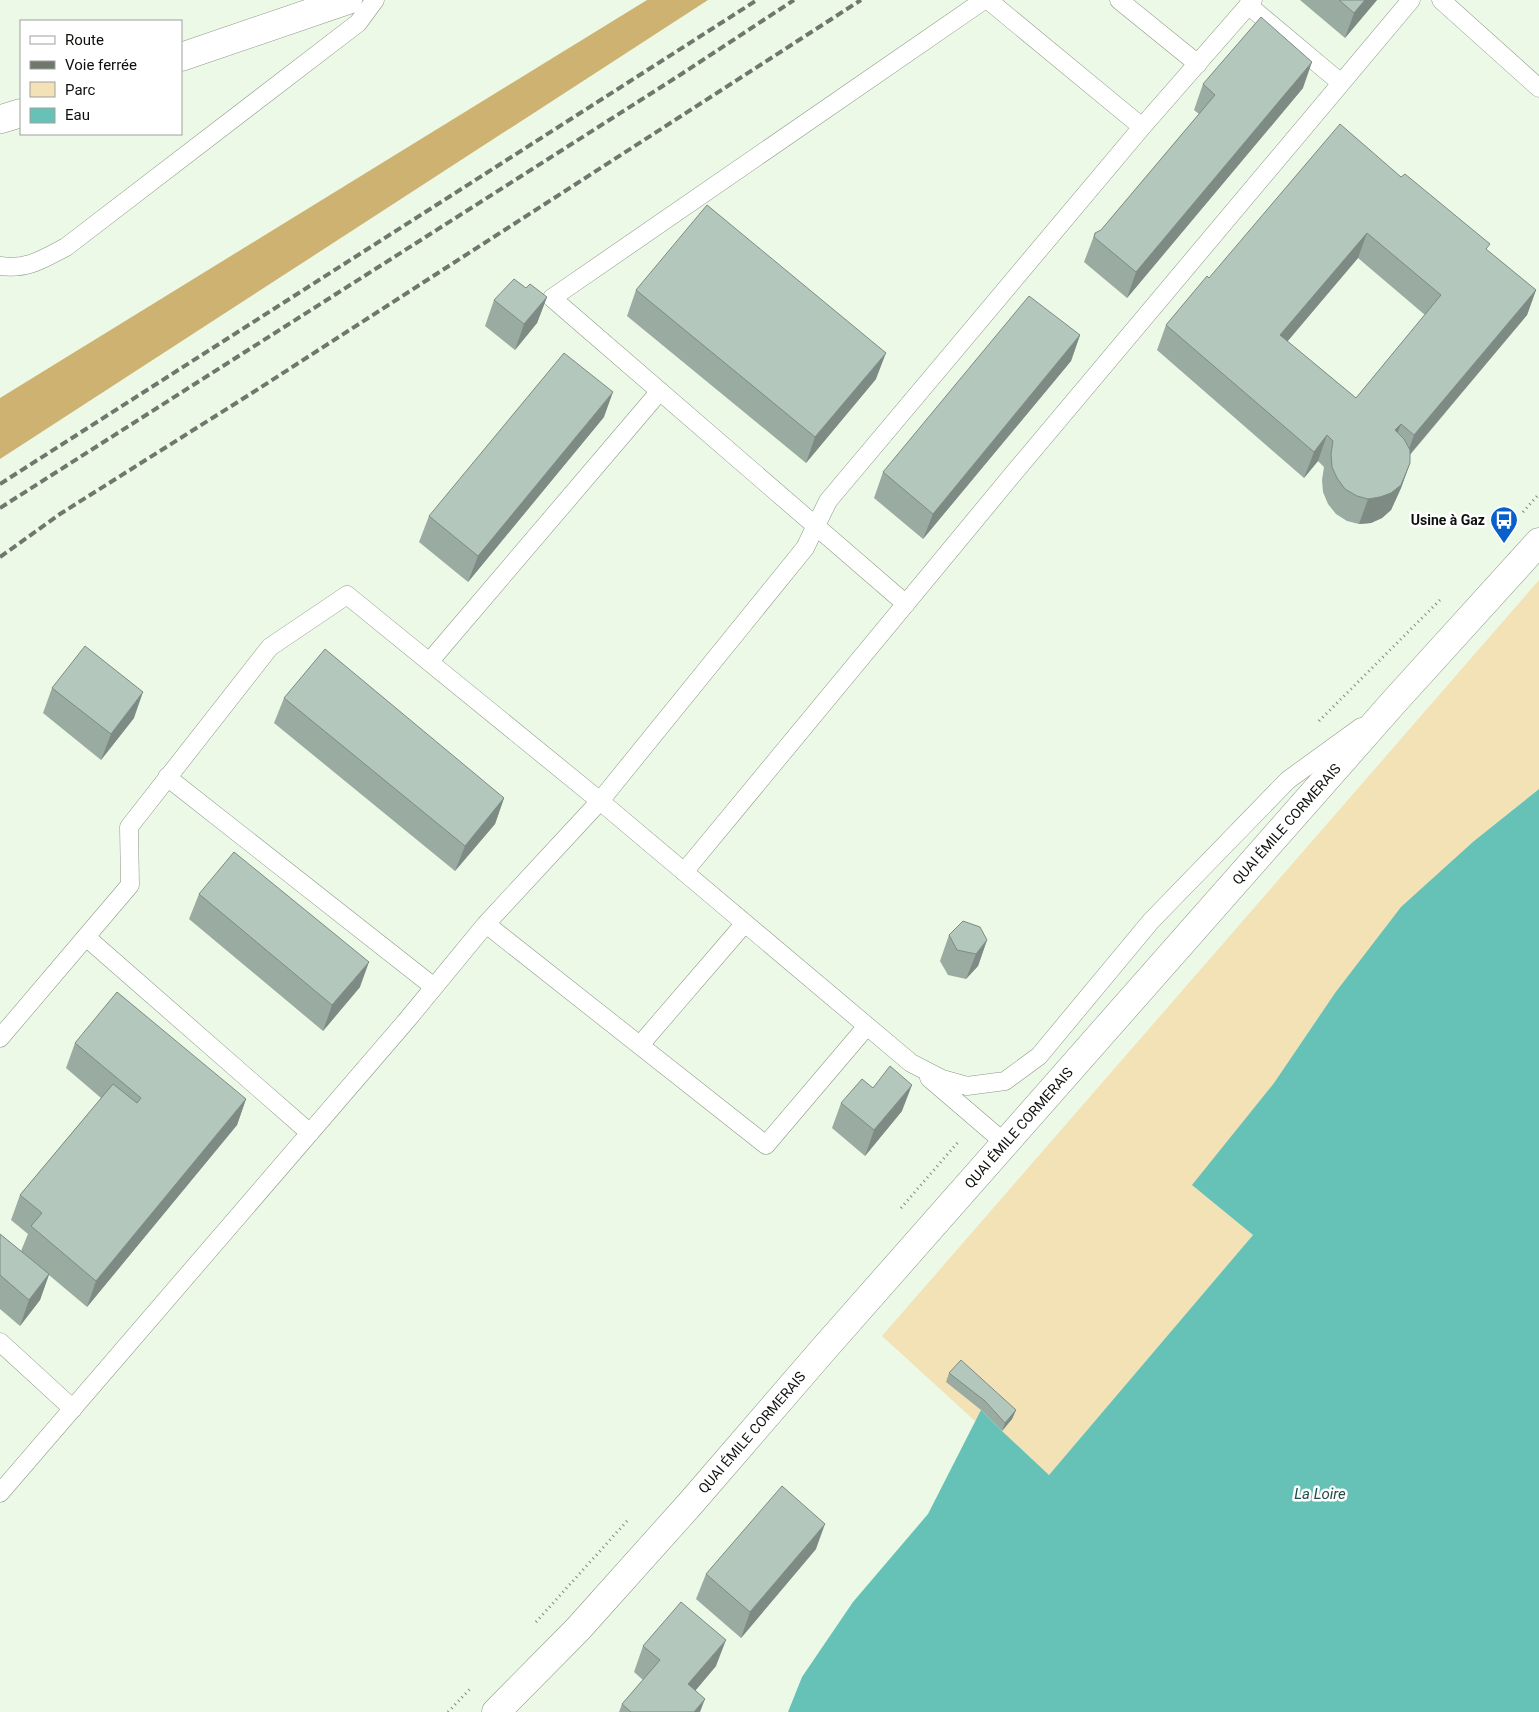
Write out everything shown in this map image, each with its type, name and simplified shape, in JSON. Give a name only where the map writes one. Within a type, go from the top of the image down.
[{"type":"main road","points":[[182,57],[348,0]]},
{"type":"main road","name":"QUAI ÉMILE CORMERAIS","points":[[496,1712],[578,1629],[1393,703],[1539,542]]},
{"type":"lane","points":[[0,266],[13,268],[31,265],[66,247],[358,23],[375,0]]},
{"type":"lane","points":[[906,604],[552,298],[984,0]]},
{"type":"lane","points":[[988,0],[1142,127]]},
{"type":"lane","points":[[1119,0],[1198,64]]},
{"type":"lane","points":[[684,872],[1411,0]]},
{"type":"lane","points":[[1441,0],[1539,88]]},
{"type":"lane","points":[[0,1493],[310,1133],[486,924],[600,800],[805,548],[828,501],[1142,127],[1250,3],[1341,83]]},
{"type":"lane","points":[[430,661],[660,391]]},
{"type":"lane","points":[[0,1038],[130,886],[129,827],[167,777],[270,647],[347,595],[600,800],[1006,1144]]},
{"type":"lane","points":[[906,1058],[942,1079],[967,1086],[1005,1081],[1039,1056],[1151,921],[1288,780],[1393,703]]},
{"type":"lane","points":[[167,777],[434,987]]},
{"type":"lane","points":[[640,1045],[745,923]]},
{"type":"lane","points":[[486,924],[766,1145],[867,1026]]},
{"type":"lane","points":[[86,937],[310,1133]]},
{"type":"lane","points":[[0,1342],[73,1409]]},
{"type":"green space","points":[[1539,580],[1539,789],[1474,841],[1335,993],[1274,1083],[1193,1185],[1253,1235],[1049,1475],[982,1410],[976,1422],[882,1336]]},
{"type":"shaded area","points":[[647,0],[708,0],[0,459],[0,398]]},
{"type":"water","name":"La Loire","points":[[1539,789],[1539,1712],[788,1712],[802,1677],[853,1602],[928,1514],[981,1410],[1049,1475],[1253,1235],[1192,1185],[1274,1083],[1335,993],[1401,907],[1474,841]]},
{"type":"building","points":[[1339,0],[1365,0],[1354,13]]},
{"type":"building","points":[[1261,17],[1312,62],[1136,272],[1094,237],[1095,233],[1101,230],[1215,95],[1203,84]]},
{"type":"building","points":[[1340,124],[1401,177],[1405,174],[1490,244],[1486,249],[1536,290],[1414,435],[1401,424],[1395,430],[1404,439],[1410,450],[1410,463],[1401,485],[1391,493],[1368,499],[1357,496],[1345,489],[1337,478],[1332,467],[1333,441],[1327,435],[1314,452],[1166,325],[1207,276],[1209,278]],"holes":[[[1367,233],[1441,295],[1356,398],[1280,335]]]},
{"type":"building","points":[[707,205],[886,353],[815,437],[636,290]]},
{"type":"building","points":[[514,279],[526,288],[530,284],[547,297],[524,324],[494,300]]},
{"type":"building","points":[[1029,296],[1080,335],[933,514],[883,472]]},
{"type":"building","points":[[564,353],[613,392],[478,556],[429,516]]},
{"type":"building","points":[[85,646],[143,692],[111,734],[52,688]]},
{"type":"building","points":[[325,649],[504,798],[465,846],[284,698]]},
{"type":"building","points":[[234,852],[369,962],[332,1005],[199,894]]},
{"type":"building","points":[[963,921],[980,927],[987,940],[976,954],[957,950],[949,935]]},
{"type":"building","points":[[117,992],[246,1099],[96,1281],[31,1226],[42,1213],[20,1195],[113,1084],[137,1103],[141,1098],[75,1043]]},
{"type":"building","points":[[890,1066],[912,1085],[874,1130],[841,1103],[862,1079],[873,1088]]},
{"type":"building","points":[[0,1234],[49,1274],[29,1300],[0,1275]]},
{"type":"building","points":[[961,1360],[1016,1410],[1005,1423],[985,1401],[949,1373]]},
{"type":"building","points":[[782,1486],[825,1524],[750,1612],[706,1574]]},
{"type":"building","points":[[681,1602],[726,1640],[688,1684],[705,1699],[694,1712],[631,1712],[622,1704],[660,1660],[643,1646]]},
{"type":"railway","points":[[0,484],[757,0]]},
{"type":"railway","points":[[0,508],[680,75],[794,0]]},
{"type":"railway","points":[[0,557],[60,514],[252,393],[861,0]]},
{"type":"place","name":"Usine à Gaz","points":[[1504,544]]}]
